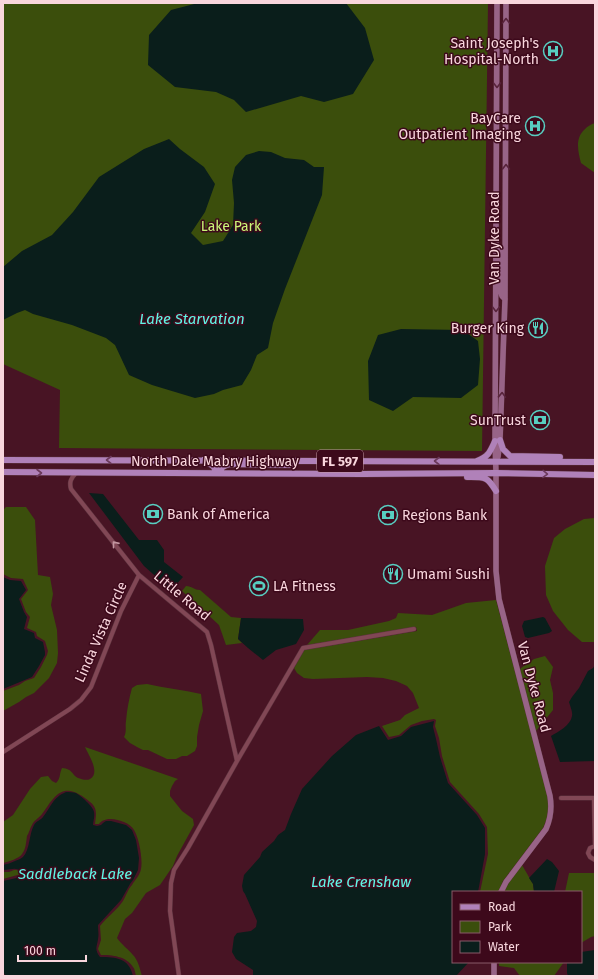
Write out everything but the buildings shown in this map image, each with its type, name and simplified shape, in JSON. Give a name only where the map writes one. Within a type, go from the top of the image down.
[{"type":"main road","name":"Van Dyke Road","points":[[497,3],[496,196],[498,440]]},
{"type":"main road","name":"Van Dyke Road","points":[[502,891],[506,882],[546,829],[552,810],[550,796],[499,599],[496,571],[496,473],[505,299],[506,3]]},
{"type":"main road","points":[[496,196],[500,232],[501,293],[505,299]]},
{"type":"main road","points":[[476,462],[488,455],[498,440],[503,450],[510,456],[575,458],[595,461]]},
{"type":"main road","name":"North Dale Mabry Highway","points":[[3,460],[476,462],[595,461]]},
{"type":"main road","points":[[204,460],[221,473],[235,476],[480,477],[489,480],[496,491]]},
{"type":"main road","points":[[221,473],[220,469],[230,464],[289,465],[300,461]]},
{"type":"main road","points":[[561,474],[570,471],[595,470]]},
{"type":"main road","name":"North Dale Mabry Highway","points":[[3,472],[355,474],[496,473],[595,475]]},
{"type":"main road","points":[[494,963],[494,976]]},
{"type":"street","points":[[497,102],[506,102]]},
{"type":"street","name":"Little Road","points":[[76,473],[71,478],[69,483],[71,489],[139,575],[206,632],[237,761]]},
{"type":"street","name":"Linda Vista Circle","points":[[3,752],[82,700],[91,687],[121,611],[139,575]]},
{"type":"street","points":[[179,976],[170,911],[171,883],[174,870],[303,648],[414,629]]},
{"type":"street","points":[[561,798],[595,798],[595,846],[590,848],[588,852],[590,857],[595,860]]},
{"type":"green space","name":"Lake Park","points":[[3,3],[488,3],[482,451],[59,448],[60,390],[3,364]]},
{"type":"green space","points":[[595,123],[595,173],[581,163],[578,141],[584,130],[588,126]]},
{"type":"green space","points":[[6,507],[26,507],[35,520],[38,575],[50,577],[53,594],[51,605],[57,630],[58,653],[57,663],[49,678],[34,693],[3,711],[3,691],[34,678],[48,651],[45,641],[37,636],[36,632],[27,628],[30,617],[26,612],[21,599],[28,590],[23,579],[11,578],[3,574],[3,510]]},
{"type":"green space","points":[[595,518],[595,642],[582,642],[568,630],[553,611],[546,595],[545,566],[554,538],[565,529],[584,519]]},
{"type":"green space","points":[[186,586],[200,590],[231,617],[241,618],[238,639],[242,643],[226,645],[219,625],[182,591]]},
{"type":"green space","points":[[496,600],[548,796],[547,816],[543,828],[503,881],[499,891],[480,891],[488,854],[487,827],[479,814],[450,782],[435,726],[436,720],[422,721],[411,725],[399,735],[389,737],[382,726],[400,720],[405,715],[419,708],[413,693],[407,686],[396,681],[383,678],[304,678],[297,673],[294,668],[304,650],[417,631],[416,627],[307,645],[320,630],[348,630],[389,621],[396,618],[398,613],[432,615],[466,603]]},
{"type":"green space","points":[[545,656],[553,667],[550,680],[553,693],[553,710],[536,731],[520,670],[534,659]]},
{"type":"green space","points":[[147,684],[201,694],[203,711],[195,751],[187,756],[182,756],[176,759],[167,759],[148,750],[143,750],[137,747],[124,737],[132,688],[137,685]]},
{"type":"green space","points":[[85,747],[178,779],[172,786],[170,796],[182,811],[193,819],[194,825],[173,866],[160,885],[146,893],[132,913],[125,919],[117,938],[135,957],[142,976],[136,976],[134,968],[127,960],[114,956],[101,955],[98,949],[101,940],[100,926],[121,904],[140,871],[140,849],[136,834],[131,827],[123,822],[112,819],[107,819],[99,824],[95,824],[96,812],[93,804],[81,795],[72,791],[62,792],[50,802],[42,814],[33,823],[21,855],[14,860],[3,863],[3,822],[13,815],[30,789],[41,777],[48,776],[56,783],[59,779],[62,768],[70,771],[78,778],[89,780],[93,776],[94,768]]},
{"type":"green space","points":[[522,865],[533,884],[534,891],[504,891],[508,883]]},
{"type":"green space","points":[[17,870],[21,874],[3,879],[3,872]]},
{"type":"green space","points":[[569,873],[595,873],[595,936],[582,942],[582,891],[565,891]]},
{"type":"green space","points":[[499,963],[563,963],[554,976],[520,976],[514,968],[499,966]]},
{"type":"water","points":[[198,3],[346,3],[365,28],[374,60],[353,94],[324,102],[301,96],[246,112],[234,100],[216,92],[175,87],[148,65],[149,35],[171,10]]},
{"type":"water","name":"Lake Starvation","points":[[169,139],[204,167],[215,184],[205,212],[191,233],[203,245],[223,241],[233,225],[234,203],[232,180],[235,167],[246,155],[259,151],[271,152],[285,158],[304,160],[314,167],[324,167],[322,195],[273,323],[268,348],[257,355],[251,370],[242,385],[214,394],[195,398],[152,385],[129,375],[115,345],[106,338],[25,310],[3,320],[3,267],[22,251],[52,235],[73,212],[99,177],[144,149]]},
{"type":"water","points":[[401,329],[463,330],[478,341],[480,359],[478,385],[461,398],[413,397],[393,411],[369,400],[368,361],[378,335]]},
{"type":"water","points":[[89,493],[103,494],[139,540],[157,540],[164,550],[164,562],[183,577],[171,590],[144,566]]},
{"type":"water","points":[[3,577],[10,580],[21,581],[26,590],[19,599],[27,617],[24,629],[34,633],[35,638],[43,642],[45,655],[32,677],[3,689]]},
{"type":"water","points":[[543,617],[552,631],[528,638],[525,637],[522,626],[524,621]]},
{"type":"water","points":[[241,618],[303,619],[304,630],[296,644],[276,650],[263,660],[238,639]]},
{"type":"water","points":[[595,665],[595,761],[560,762],[551,736],[564,728],[571,719],[572,711],[569,702],[579,688],[588,671]]},
{"type":"water","name":"Lake Crenshaw","points":[[434,721],[433,727],[448,783],[477,815],[485,828],[485,854],[478,891],[452,891],[452,963],[468,963],[456,976],[253,976],[253,970],[236,959],[232,952],[234,937],[237,933],[251,931],[256,927],[257,921],[243,891],[242,886],[244,875],[260,857],[262,852],[278,835],[285,830],[302,789],[332,756],[356,735],[379,726],[388,740],[401,736],[411,727]]},
{"type":"water","name":"Saddleback Lake","points":[[66,792],[76,793],[91,807],[94,814],[93,825],[97,826],[106,821],[111,821],[126,825],[132,830],[136,840],[139,858],[138,870],[121,900],[98,925],[96,948],[100,957],[116,958],[125,962],[131,970],[133,976],[6,976],[3,972],[3,881],[21,877],[23,873],[16,869],[3,870],[3,865],[23,857],[27,850],[32,829],[35,824],[43,817],[55,800],[61,794]]},
{"type":"water","points":[[547,859],[552,862],[559,871],[554,891],[534,891],[533,884],[529,878]]},
{"type":"water","points":[[595,950],[595,972],[593,976],[568,976],[567,963],[582,963],[582,952]]},
{"type":"place","name":"Saint Joseph's Hospital-North","points":[[553,51]]},
{"type":"place","name":"BayCare Outpatient Imaging","points":[[535,126]]},
{"type":"place","name":"Burger King","points":[[538,328]]},
{"type":"place","name":"SunTrust","points":[[540,420]]},
{"type":"place","name":"Bank of America","points":[[153,514]]},
{"type":"place","name":"Regions Bank","points":[[388,515]]},
{"type":"place","name":"Umami Sushi","points":[[393,574]]},
{"type":"place","name":"LA Fitness","points":[[259,586]]}]
